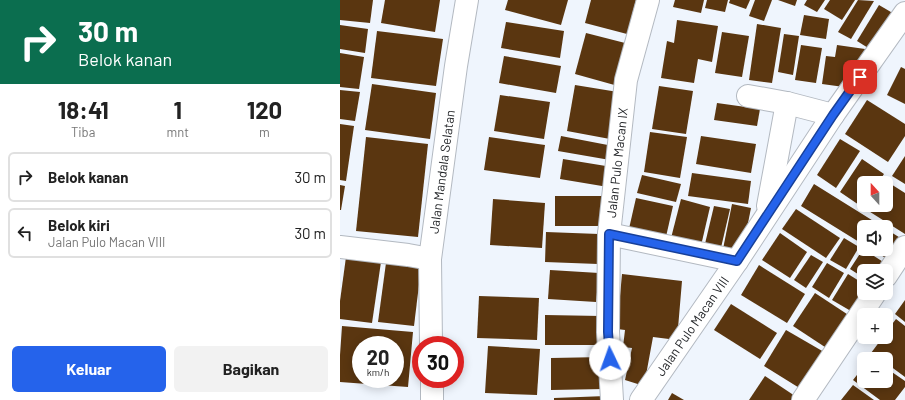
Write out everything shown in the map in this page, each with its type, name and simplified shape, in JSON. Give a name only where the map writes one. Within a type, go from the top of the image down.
[{"type":"street","name":"Jalan Mandala Selatan","points":[[431,336],[430,259],[456,66],[467,0]]},
{"type":"street","name":"Jalan Pulo Macan IX","points":[[612,400],[608,332],[609,234],[626,80],[648,0]]},
{"type":"street","name":"Jalan Pulo Macan VIII","points":[[641,400],[737,261],[833,115],[905,13]]},
{"type":"street","points":[[748,96],[787,103],[833,115]]},
{"type":"street","points":[[766,217],[787,103]]},
{"type":"street","points":[[609,234],[737,261]]},
{"type":"street","points":[[340,247],[430,259]]},
{"type":"street","points":[[893,265],[905,247]]},
{"type":"street","points":[[803,400],[870,300]]},
{"type":"street","points":[[432,388],[432,400]]},
{"type":"building","points":[[340,0],[373,0],[370,23],[340,20]]},
{"type":"building","points":[[385,0],[440,0],[435,32],[381,23]]},
{"type":"building","points":[[508,0],[568,0],[561,25],[505,10]]},
{"type":"building","points":[[591,0],[636,0],[627,34],[585,23]]},
{"type":"building","points":[[675,0],[704,0],[701,13],[673,7]]},
{"type":"building","points":[[707,0],[728,0],[725,12],[705,8]]},
{"type":"building","points":[[730,0],[750,0],[746,9],[729,3]]},
{"type":"building","points":[[755,0],[772,0],[764,21],[749,16]]},
{"type":"building","points":[[778,0],[797,0],[795,6]]},
{"type":"building","points":[[807,0],[825,0],[817,12],[804,5]]},
{"type":"building","points":[[830,0],[855,0],[842,20],[824,9]]},
{"type":"building","points":[[858,0],[874,1],[851,39],[838,32]]},
{"type":"building","points":[[879,5],[896,15],[873,51],[857,41]]},
{"type":"building","points":[[804,15],[829,19],[826,39],[800,35]]},
{"type":"building","points":[[677,20],[718,26],[712,62],[698,59],[694,83],[661,78],[667,41],[674,43]]},
{"type":"building","points":[[506,22],[564,31],[560,58],[501,48]]},
{"type":"building","points":[[757,24],[781,28],[772,83],[749,80]]},
{"type":"building","points":[[340,25],[368,29],[365,53],[340,49]]},
{"type":"building","points":[[377,31],[443,39],[436,86],[371,78]]},
{"type":"building","points":[[722,32],[749,36],[742,77],[715,73]]},
{"type":"building","points":[[586,33],[629,44],[618,86],[575,74]]},
{"type":"building","points":[[784,34],[799,36],[793,75],[778,72]]},
{"type":"building","points":[[801,45],[822,48],[816,83],[795,80]]},
{"type":"building","points":[[837,45],[865,49],[861,68],[847,66],[844,87],[822,84],[826,56],[835,57]]},
{"type":"building","points":[[340,53],[364,57],[359,89],[340,87]]},
{"type":"building","points":[[504,56],[561,66],[556,93],[499,83]]},
{"type":"building","points":[[901,67],[905,69],[905,104],[887,95]]},
{"type":"building","points":[[372,84],[436,93],[430,139],[365,130]]},
{"type":"building","points":[[575,85],[618,92],[610,139],[567,131]]},
{"type":"building","points":[[659,86],[693,91],[686,134],[652,129]]},
{"type":"building","points":[[340,90],[360,92],[355,121],[340,119]]},
{"type":"building","points":[[500,95],[550,102],[544,139],[494,131]]},
{"type":"building","points":[[867,100],[905,124],[905,136],[888,162],[845,134]]},
{"type":"building","points":[[717,103],[760,109],[757,126],[714,120]]},
{"type":"building","points":[[340,124],[354,126],[346,181],[340,180]]},
{"type":"building","points":[[650,132],[687,137],[680,178],[644,172]]},
{"type":"building","points":[[561,136],[613,146],[610,160],[558,151]]},
{"type":"building","points":[[701,136],[756,144],[751,173],[696,164]]},
{"type":"building","points":[[366,137],[428,144],[418,237],[356,231]]},
{"type":"building","points":[[489,137],[545,145],[540,178],[484,170]]},
{"type":"building","points":[[840,139],[860,151],[836,188],[817,175]]},
{"type":"building","points":[[905,156],[905,184],[892,176]]},
{"type":"building","points":[[563,159],[612,167],[608,187],[560,179]]},
{"type":"building","points":[[862,159],[884,174],[883,176],[857,176],[857,204],[840,192]]},
{"type":"building","points":[[692,173],[751,181],[748,204],[688,196]]},
{"type":"building","points":[[642,175],[681,184],[676,202],[637,193]]},
{"type":"building","points":[[814,184],[872,220],[857,220],[857,241],[801,206]]},
{"type":"building","points":[[340,185],[345,186],[341,210],[340,210]]},
{"type":"building","points":[[893,185],[905,193],[905,234],[893,226],[893,220],[883,220],[870,212],[893,212]]},
{"type":"building","points":[[555,196],[602,196],[601,226],[555,226]]},
{"type":"building","points":[[636,198],[673,206],[665,241],[628,233]]},
{"type":"building","points":[[493,199],[545,203],[542,248],[490,245]]},
{"type":"building","points":[[681,199],[710,207],[700,250],[670,242]]},
{"type":"building","points":[[732,204],[751,208],[742,253],[723,249]]},
{"type":"building","points":[[714,206],[730,209],[720,252],[704,248]]},
{"type":"building","points":[[796,209],[840,238],[826,258],[782,229]]},
{"type":"building","points":[[546,232],[599,234],[598,264],[545,262]]},
{"type":"building","points":[[780,233],[807,252],[790,278],[762,260]]},
{"type":"building","points":[[893,233],[902,239],[893,254]]},
{"type":"building","points":[[844,238],[857,246],[857,250],[846,269],[830,260]]},
{"type":"building","points":[[811,255],[823,262],[806,288],[794,280]]},
{"type":"building","points":[[858,256],[874,256],[886,264],[857,264],[857,274],[850,269]]},
{"type":"building","points":[[882,256],[891,256],[889,260]]},
{"type":"building","points":[[346,257],[381,262],[372,323],[340,319],[340,301]]},
{"type":"building","points":[[386,263],[421,268],[414,326],[378,322]]},
{"type":"building","points":[[827,263],[844,273],[829,298],[812,287]]},
{"type":"building","points":[[759,265],[805,294],[787,323],[741,295]]},
{"type":"building","points":[[550,270],[599,273],[596,302],[548,299]]},
{"type":"building","points":[[622,274],[682,281],[677,340],[653,337],[644,386],[625,380],[632,348],[623,347],[625,330],[617,329]]},
{"type":"building","points":[[848,274],[857,280],[857,300],[861,300],[857,308],[856,314],[832,300]]},
{"type":"building","points":[[815,293],[853,318],[831,351],[793,326]]},
{"type":"building","points":[[479,296],[539,298],[537,340],[477,338]]},
{"type":"building","points":[[905,300],[905,322],[895,314]]},
{"type":"building","points":[[731,304],[777,333],[760,359],[714,330]]},
{"type":"building","points":[[545,315],[601,316],[601,345],[545,345]]},
{"type":"building","points":[[896,319],[905,326],[905,377],[893,368],[893,352],[872,352],[878,344],[893,344],[893,323]]},
{"type":"building","points":[[342,326],[413,332],[408,387],[404,387],[404,336],[352,336],[352,383],[340,382]]},
{"type":"building","points":[[786,330],[824,352],[801,389],[764,366]]},
{"type":"building","points":[[488,346],[540,349],[537,395],[485,393]]},
{"type":"building","points":[[604,357],[604,389],[551,390],[551,358]]},
{"type":"building","points":[[893,373],[905,381],[905,387],[895,400],[880,400],[864,388],[893,388]]},
{"type":"building","points":[[857,375],[857,383],[853,380]]},
{"type":"building","points":[[765,376],[798,398],[796,400],[749,400]]},
{"type":"building","points":[[853,385],[874,400],[841,400]]},
{"type":"building","points":[[672,393],[684,400],[668,400]]},
{"type":"building","points":[[606,396],[606,400],[554,400],[554,398]]},
{"type":"route","points":[[610,359],[608,332],[609,234],[737,261],[833,115],[860,77]]}]
